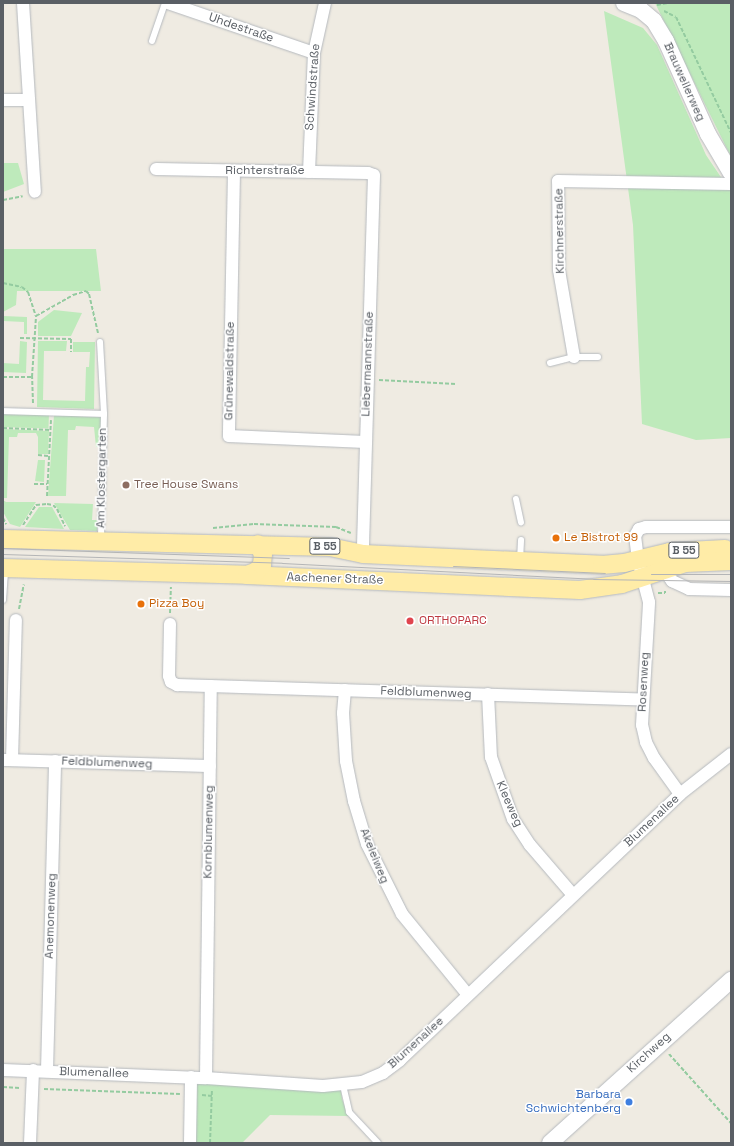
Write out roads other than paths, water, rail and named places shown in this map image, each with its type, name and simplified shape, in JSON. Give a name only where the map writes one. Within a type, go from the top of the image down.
[{"type":"main road","name":"B 55","points":[[3,539],[330,546],[363,554],[520,560],[602,565],[638,560],[670,552],[731,549]]},
{"type":"main road","points":[[247,575],[257,571],[262,563],[263,554],[258,544]]},
{"type":"main road","name":"Aachener Straße","points":[[4,568],[247,575],[580,590],[597,589],[643,579],[664,570],[685,564],[731,561]]},
{"type":"street","points":[[23,3],[35,192]]},
{"type":"street","name":"Uhdestraße","points":[[167,3],[314,53]]},
{"type":"street","name":"Schwindstraße","points":[[309,172],[314,53],[325,3]]},
{"type":"street","name":"Brauweilerweg","points":[[624,3],[642,6],[666,41],[708,134],[731,173]]},
{"type":"street","points":[[3,100],[29,100]]},
{"type":"street","name":"Richterstraße","points":[[156,169],[309,172],[374,175]]},
{"type":"street","name":"Grünewaldstraße","points":[[234,171],[229,436],[365,442]]},
{"type":"street","name":"Liebermannstraße","points":[[363,554],[365,442],[374,175]]},
{"type":"street","name":"Kirchnerstraße","points":[[574,357],[559,270],[558,181],[731,184]]},
{"type":"street","points":[[638,560],[635,542],[639,529],[655,526],[731,528]]},
{"type":"street","name":"Rosenweg","points":[[638,560],[649,602],[642,700],[642,726],[646,742],[654,758],[680,794]]},
{"type":"street","points":[[664,570],[672,581],[688,589],[731,590]]},
{"type":"street","points":[[7,760],[16,620]]},
{"type":"street","points":[[170,624],[169,676],[171,682],[177,685],[211,686]]},
{"type":"street","name":"Feldblumenweg","points":[[211,686],[642,700]]},
{"type":"street","name":"Kornblumenweg","points":[[209,1078],[211,686]]},
{"type":"street","name":"Akeleiweg","points":[[345,690],[343,713],[346,761],[354,801],[366,844],[402,914],[468,995]]},
{"type":"street","name":"Kleeweg","points":[[488,694],[491,757],[513,819],[530,845],[574,895]]},
{"type":"street","name":"Blumenallee","points":[[3,1070],[33,1070],[343,1085],[362,1082],[384,1073],[680,794],[731,754]]},
{"type":"street","name":"Feldblumenweg","points":[[7,760],[210,766]]},
{"type":"street","name":"Anemonenweg","points":[[47,1071],[55,761]]},
{"type":"street","name":"Kirchweg","points":[[550,1143],[731,980]]},
{"type":"street","points":[[30,1143],[33,1070]]},
{"type":"street","points":[[190,1143],[191,1077]]},
{"type":"lane","name":"Uhdestraße","points":[[152,41],[167,3]]},
{"type":"lane","name":"Am Klostergarten","points":[[100,342],[104,414],[101,542]]},
{"type":"lane","points":[[550,363],[574,357],[598,357]]},
{"type":"lane","name":"Am Klostergarten","points":[[3,411],[104,414]]},
{"type":"lane","points":[[516,499],[521,522]]},
{"type":"lane","points":[[520,540],[520,560]]},
{"type":"lane","points":[[3,600],[4,568]]},
{"type":"lane","points":[[343,1085],[349,1112],[378,1143]]},
{"type":"tram line","points":[[3,548],[289,558]]},
{"type":"tram line","points":[[3,554],[282,563],[593,579],[731,581]]},
{"type":"tram line","points":[[453,566],[605,573]]},
{"type":"tram line","points":[[651,574],[731,574]]},
{"type":"place","name":"Tree House Swans","points":[[126,485]]},
{"type":"place","name":"Le Bistrot 99","points":[[556,538]]},
{"type":"place","name":"Pizza Boy","points":[[141,604]]},
{"type":"place","name":"ORTHOPARC","points":[[410,621]]},
{"type":"place","name":"Barbara Schwichtenberg","points":[[629,1102]]}]
